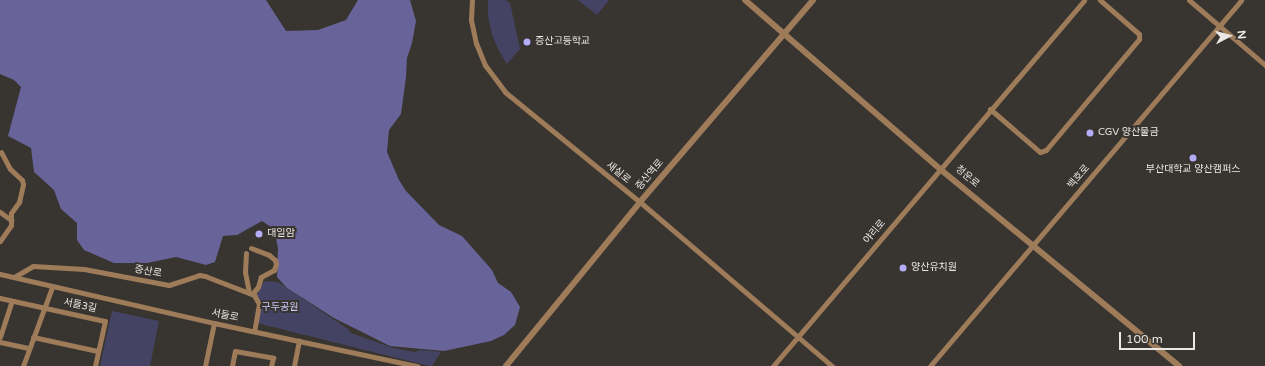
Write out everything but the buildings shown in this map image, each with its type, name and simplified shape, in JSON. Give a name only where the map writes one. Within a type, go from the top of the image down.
[{"type":"street","name":"새실로","points":[[472,0],[471,20],[476,43],[485,65],[501,88],[640,202],[832,366]]},
{"type":"street","name":"청운로","points":[[745,0],[940,169],[1179,366]]},
{"type":"street","name":"증산역로","points":[[506,366],[640,202],[813,0]]},
{"type":"street","name":"야리로","points":[[773,366],[1084,0]]},
{"type":"street","points":[[990,109],[1040,152],[1046,150],[1139,39],[1140,34],[1100,0]]},
{"type":"street","points":[[1189,0],[1265,65]]},
{"type":"street","name":"백호로","points":[[930,366],[1241,0]]},
{"type":"street","points":[[0,241],[10,225],[11,213],[15,209],[22,193],[22,180],[10,169],[1,152]]},
{"type":"street","points":[[0,212],[11,220]]},
{"type":"street","points":[[251,248],[269,255],[275,260],[276,264],[274,270],[261,277],[258,287],[251,293]]},
{"type":"street","points":[[246,253],[246,272],[251,293],[258,304],[254,331]]},
{"type":"street","name":"증산로","points":[[14,277],[33,266],[84,269],[169,285],[199,275],[251,293]]},
{"type":"street","points":[[0,274],[14,277]]},
{"type":"street","name":"서들로","points":[[14,277],[52,287],[214,323],[417,366]]},
{"type":"street","points":[[23,366],[52,287]]},
{"type":"street","points":[[0,298],[44,308]]},
{"type":"street","points":[[0,337],[12,301]]},
{"type":"street","name":"서들3길","points":[[44,308],[105,321],[95,366]]},
{"type":"street","points":[[205,366],[214,323]]},
{"type":"street","points":[[33,337],[98,351]]},
{"type":"street","points":[[294,366],[299,340]]},
{"type":"street","points":[[0,342],[29,348]]},
{"type":"street","points":[[232,366],[235,350],[273,358],[271,366]]},
{"type":"green space","points":[[488,0],[506,0],[510,3],[520,49],[507,64],[492,35],[488,16]]},
{"type":"green space","points":[[578,0],[609,0],[597,15]]},
{"type":"green space","name":"구두공원","points":[[265,281],[278,282],[348,329],[351,333],[393,348],[415,352],[420,350],[441,352],[432,366],[429,366],[257,323],[260,303],[255,292]]},
{"type":"green space","points":[[112,311],[159,321],[150,366],[100,366]]},
{"type":"shaded area","points":[[0,0],[266,0],[286,31],[318,30],[346,20],[358,0],[410,0],[416,21],[412,43],[407,58],[401,114],[389,130],[387,152],[399,180],[406,191],[439,225],[462,236],[492,270],[498,283],[511,292],[520,307],[515,325],[504,335],[491,341],[444,351],[390,346],[334,318],[287,288],[277,277],[278,248],[274,229],[262,221],[237,235],[223,236],[215,262],[206,265],[176,257],[147,263],[114,263],[84,250],[77,240],[77,223],[61,209],[54,190],[34,172],[31,148],[8,136],[21,87],[14,80],[0,74]]},
{"type":"place","name":"증산고등학교","points":[[527,42]]},
{"type":"place","name":"CGV 양산물금","points":[[1090,133]]},
{"type":"place","name":"부산대학교 양산캠퍼스","points":[[1193,158]]},
{"type":"place","name":"대일암","points":[[259,234]]},
{"type":"place","name":"양산유치원","points":[[903,268]]}]
